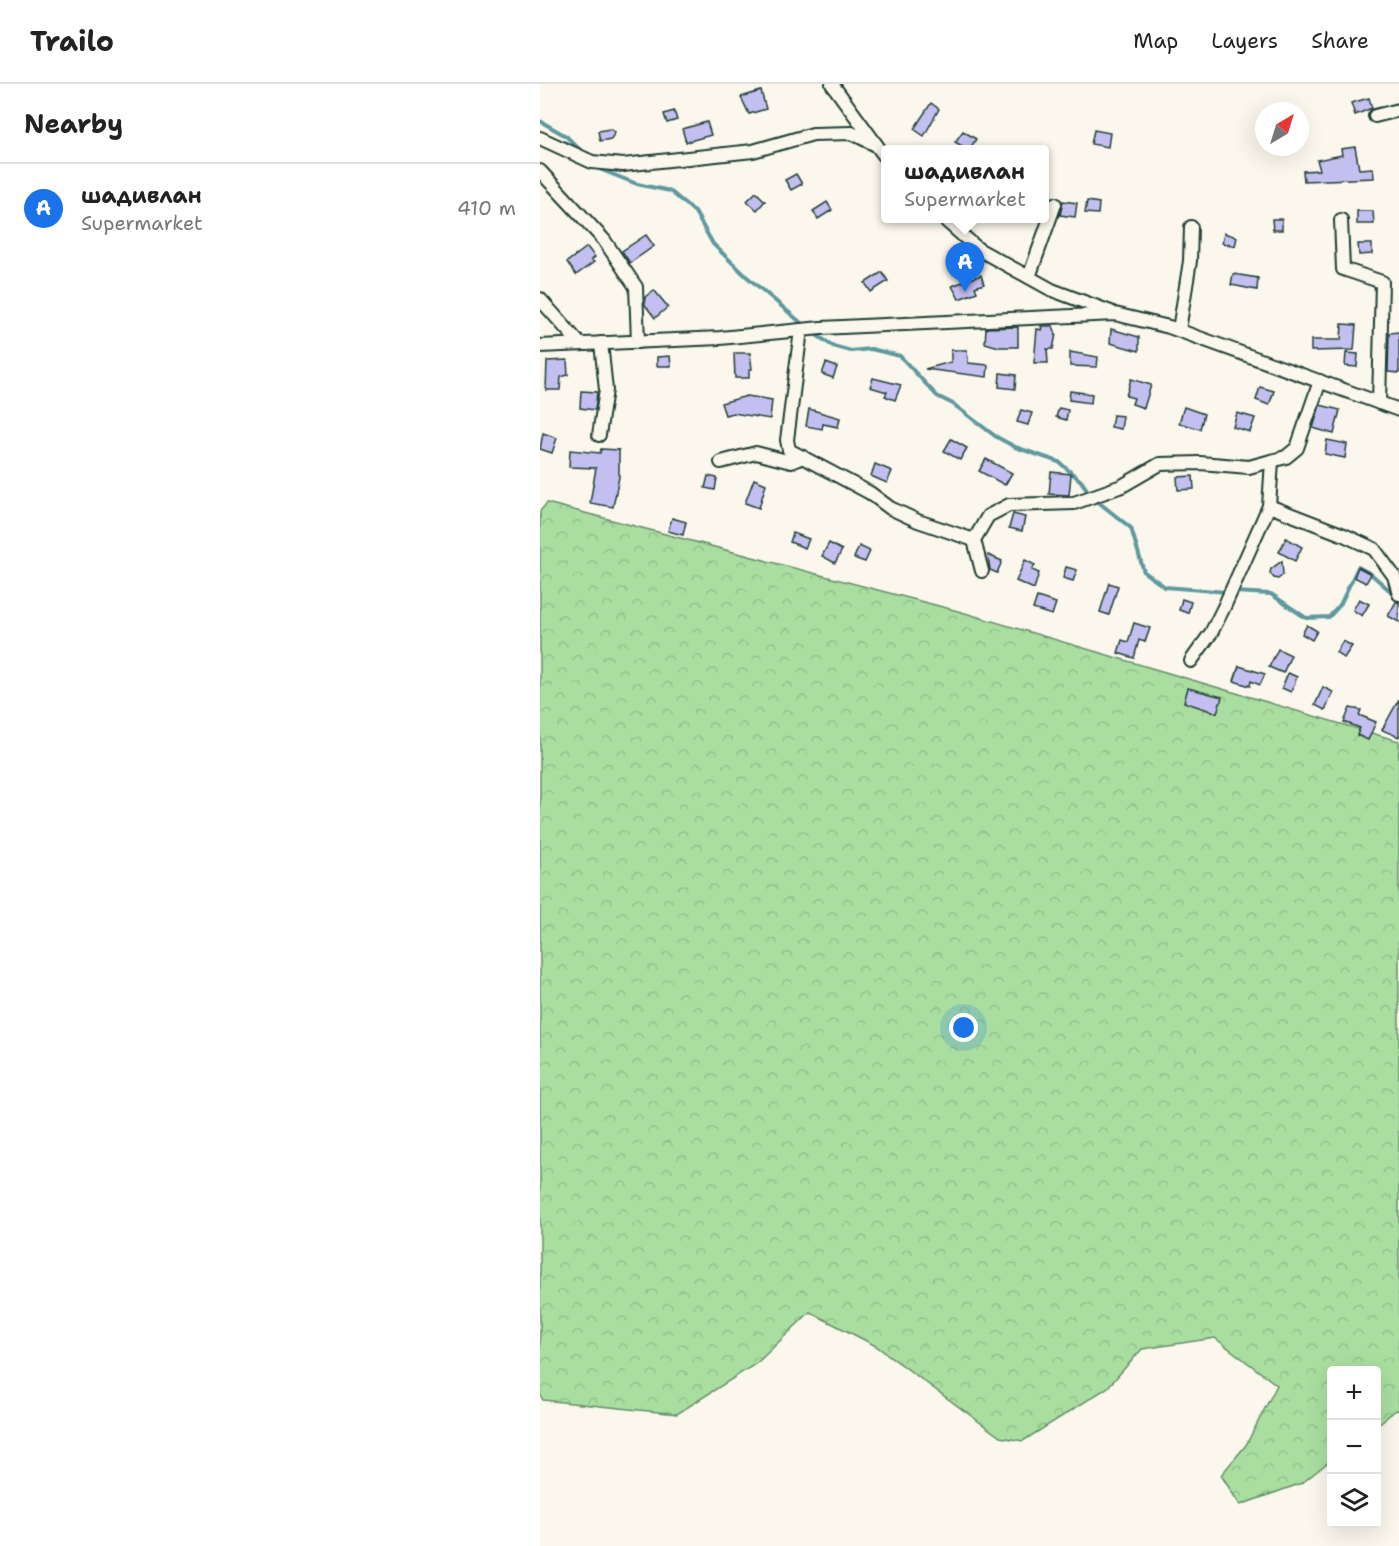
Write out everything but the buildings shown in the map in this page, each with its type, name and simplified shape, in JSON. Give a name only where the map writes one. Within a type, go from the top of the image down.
[{"type":"street","points":[[832,84],[881,152]]},
{"type":"street","points":[[1375,116],[1399,110]]},
{"type":"street","points":[[540,130],[557,144]]},
{"type":"street","points":[[540,138],[592,162],[623,165],[753,151],[813,134],[852,133],[876,145]]},
{"type":"street","points":[[540,171],[604,240],[636,287],[638,342]]},
{"type":"street","points":[[1049,221],[1055,204]]},
{"type":"street","points":[[1341,220],[1343,269],[1382,282],[1379,403]]},
{"type":"street","points":[[948,223],[978,249],[1052,290],[1115,314],[1179,330],[1399,410]]},
{"type":"street","points":[[1029,277],[1048,223]]},
{"type":"street","points":[[1179,330],[1190,261],[1191,227]]},
{"type":"street","points":[[540,299],[580,344]]},
{"type":"street","points":[[540,346],[720,338],[801,330],[1115,314]]},
{"type":"street","points":[[801,330],[788,440],[789,450],[899,513],[974,540]]},
{"type":"street","points":[[599,435],[606,390],[601,343]]},
{"type":"street","points":[[982,571],[974,540],[988,516],[1008,505],[1074,503],[1122,486],[1160,464],[1200,463],[1249,467],[1286,457],[1297,448],[1320,381]]},
{"type":"street","points":[[721,462],[756,453],[791,462],[803,457]]},
{"type":"street","points":[[1191,661],[1211,633],[1269,506],[1272,461]]},
{"type":"street","points":[[1269,506],[1374,549],[1394,576],[1399,594]]},
{"type":"green space","points":[[547,503],[958,611],[1399,741],[1399,1411],[1396,1410],[1381,1422],[1381,1366],[1327,1366],[1327,1463],[1302,1483],[1240,1505],[1221,1475],[1246,1445],[1277,1385],[1215,1338],[1142,1349],[1107,1388],[1023,1441],[1000,1437],[876,1346],[810,1312],[757,1363],[677,1414],[543,1400],[540,1394],[540,511]]},
{"type":"waterway","points":[[540,121],[566,136],[584,154]]},
{"type":"waterway","points":[[594,167],[637,184],[670,191],[695,212],[713,244],[746,276],[806,327]]},
{"type":"waterway","points":[[812,332],[833,346],[851,351],[871,349],[900,356],[937,396],[953,404],[995,436],[1015,447],[1059,462],[1081,481],[1092,497],[1131,528],[1144,572],[1165,587],[1227,592]]},
{"type":"waterway","points":[[1234,592],[1271,594],[1306,618],[1329,617],[1340,605],[1358,567],[1371,574],[1396,596]]},
{"type":"place","name":"шадивлан","points":[[965,292]]}]
